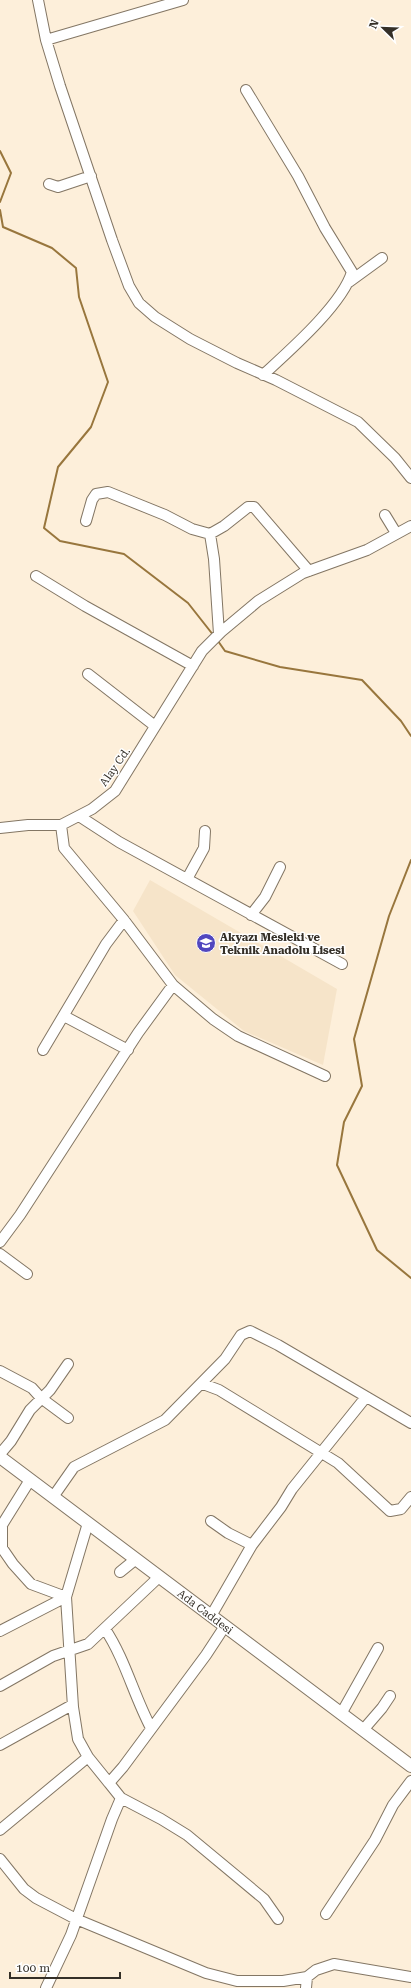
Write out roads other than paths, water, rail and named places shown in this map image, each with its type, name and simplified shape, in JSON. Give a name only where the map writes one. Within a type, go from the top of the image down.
[{"type":"main road","name":"Ada Caddesi","points":[[0,1456],[411,1766]]},
{"type":"street","points":[[38,0],[46,40],[91,176],[129,286],[139,303],[155,317],[190,339],[236,364],[263,375],[358,422],[395,458],[411,478]]},
{"type":"street","points":[[46,40],[183,0]]},
{"type":"street","points":[[246,90],[302,183],[325,228],[348,263],[352,272],[349,282]]},
{"type":"street","points":[[49,184],[58,187],[91,176]]},
{"type":"street","points":[[263,375],[294,347],[326,312],[349,282],[382,258]]},
{"type":"street","points":[[86,521],[92,500],[96,494],[108,492],[165,516],[192,530],[210,534],[224,526],[248,506],[254,507],[308,572]]},
{"type":"street","points":[[385,515],[396,533]]},
{"type":"street","name":"Alay Cd.","points":[[0,828],[28,825],[61,825],[92,809],[115,791],[202,651],[220,633],[258,601],[308,572],[368,550],[411,526]]},
{"type":"street","points":[[210,534],[214,558],[220,633]]},
{"type":"street","points":[[36,576],[85,606],[193,666]]},
{"type":"street","points":[[88,674],[155,726]]},
{"type":"street","points":[[79,816],[119,842],[342,964]]},
{"type":"street","points":[[61,825],[64,848],[124,920],[172,985],[213,1019],[238,1036],[325,1076]]},
{"type":"street","points":[[187,879],[204,848],[205,831]]},
{"type":"street","points":[[251,915],[265,897],[280,867]]},
{"type":"street","points":[[43,1050],[106,944],[124,920]]},
{"type":"street","points":[[0,1242],[20,1215],[172,985]]},
{"type":"street","points":[[64,1016],[128,1050]]},
{"type":"street","points":[[0,1254],[27,1274]]},
{"type":"street","points":[[53,1497],[74,1467],[166,1420],[203,1384],[225,1359],[241,1334],[250,1331],[278,1345],[411,1422]]},
{"type":"street","points":[[0,1456],[12,1441],[30,1410],[50,1390],[68,1364]]},
{"type":"street","points":[[2,1375],[32,1388],[41,1398],[68,1418]]},
{"type":"street","points":[[203,1384],[219,1390],[338,1463],[390,1511],[401,1509],[411,1497]]},
{"type":"street","points":[[211,1616],[252,1545],[281,1507],[292,1489],[366,1397]]},
{"type":"street","points":[[30,1480],[1,1526],[1,1548],[31,1584],[66,1597]]},
{"type":"street","points":[[212,1521],[228,1533],[252,1545]]},
{"type":"street","points":[[88,1523],[66,1597],[72,1705],[78,1739],[88,1757],[121,1798],[161,1819],[187,1835],[217,1862],[264,1899],[278,1919]]},
{"type":"street","points":[[120,1572],[136,1559]]},
{"type":"street","points":[[0,1686],[53,1656],[88,1644],[159,1577]]},
{"type":"street","points":[[0,1632],[66,1597]]},
{"type":"street","points":[[109,1783],[123,1767],[206,1655],[225,1626]]},
{"type":"street","points":[[105,1629],[113,1641],[142,1713],[151,1728]]},
{"type":"street","points":[[341,1714],[378,1648]]},
{"type":"street","points":[[363,1730],[390,1696]]},
{"type":"street","points":[[0,1745],[72,1705]]},
{"type":"street","points":[[0,1830],[88,1757]]},
{"type":"street","points":[[326,1914],[375,1840],[393,1805],[411,1781]]},
{"type":"street","points":[[46,1988],[71,1935],[121,1798]]},
{"type":"street","points":[[0,1859],[24,1889],[36,1898],[76,1919],[206,1973],[237,1984],[283,1981],[307,1977],[316,1970],[334,1964],[411,1977]]},
{"type":"street","points":[[306,1988],[307,1977]]},
{"type":"waterway","points":[[0,151],[11,173],[0,202]]},
{"type":"waterway","points":[[0,210],[3,227],[52,248],[76,268],[79,297],[108,382],[91,427],[58,467],[44,528],[60,541],[124,554],[188,603],[214,636]]},
{"type":"waterway","points":[[218,641],[225,651],[280,667],[362,680],[401,721],[411,736]]},
{"type":"waterway","points":[[411,860],[389,916],[354,1039],[362,1086],[344,1122],[337,1165],[377,1250],[411,1278]]},
{"type":"place","name":"Akyazı Mesleki ve Teknik Anadolu Lisesi","points":[[206,943]]}]
